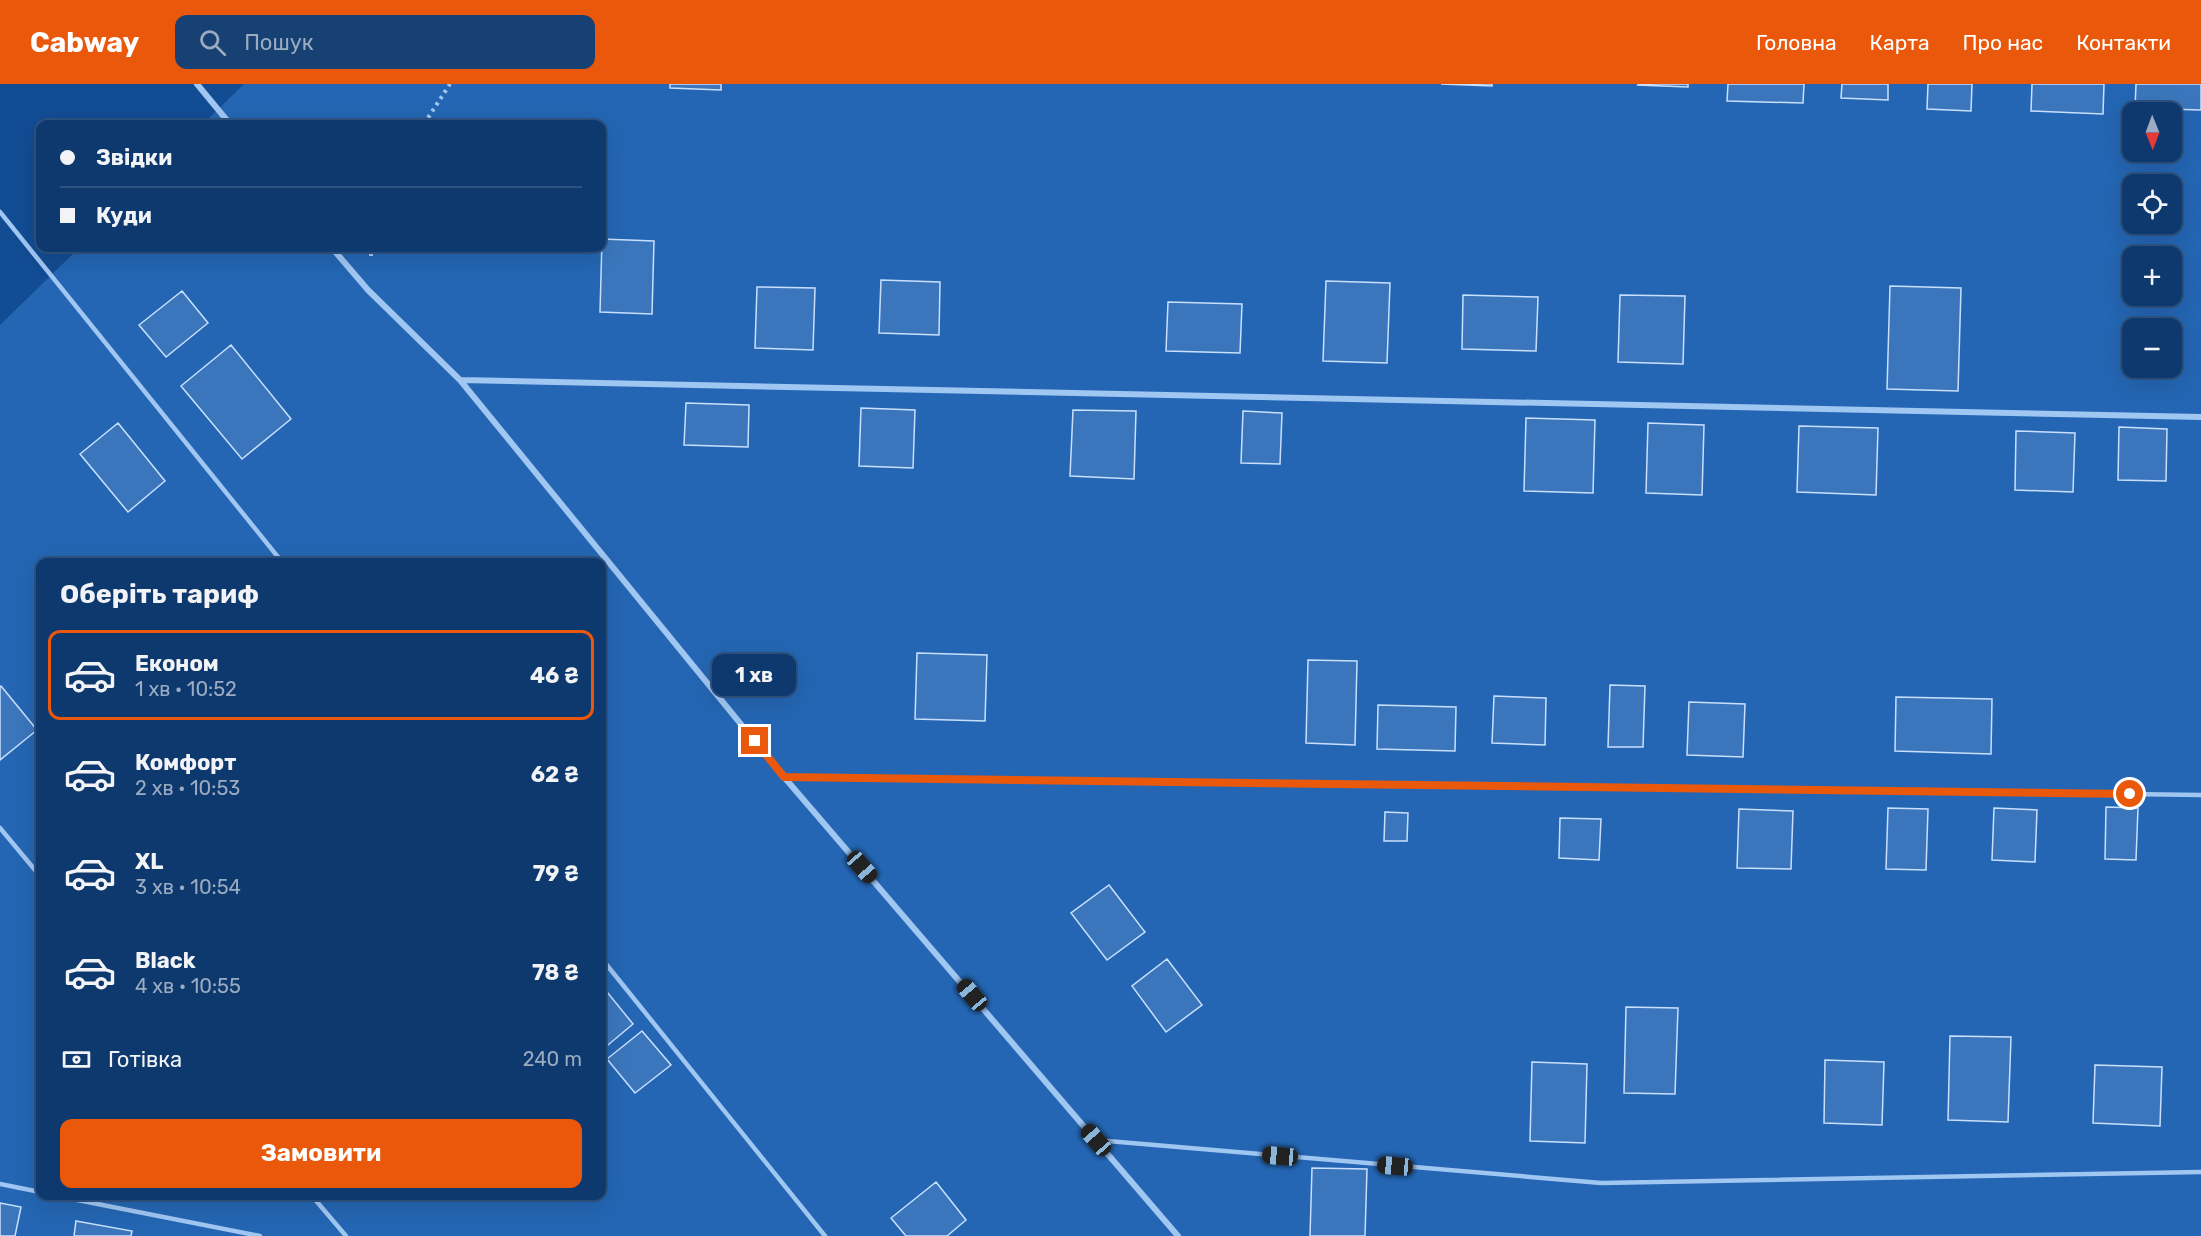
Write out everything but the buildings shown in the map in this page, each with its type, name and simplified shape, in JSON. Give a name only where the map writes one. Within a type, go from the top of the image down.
[{"type":"street","points":[[196,84],[227,120]]},
{"type":"street","points":[[335,252],[368,290],[460,380],[605,558]]},
{"type":"street","points":[[460,380],[2201,417]]},
{"type":"street","points":[[606,559],[784,777],[1178,1236]]},
{"type":"lane","points":[[0,212],[279,558]]},
{"type":"lane","points":[[784,777],[2201,795]]},
{"type":"lane","points":[[0,828],[36,871]]},
{"type":"lane","points":[[606,964],[825,1236]]},
{"type":"lane","points":[[1096,1140],[1601,1183],[2201,1173]]},
{"type":"lane","points":[[0,1184],[36,1191]]},
{"type":"lane","points":[[77,1200],[260,1236]]},
{"type":"lane","points":[[315,1200],[346,1236]]},
{"type":"path","points":[[427,120],[450,84]]},
{"type":"shaded area","points":[[244,84],[2201,84],[2201,1236],[0,1236],[0,325],[75,252],[606,252],[606,120],[207,120]]},
{"type":"route","points":[[755,741],[784,777],[2130,794]]}]
